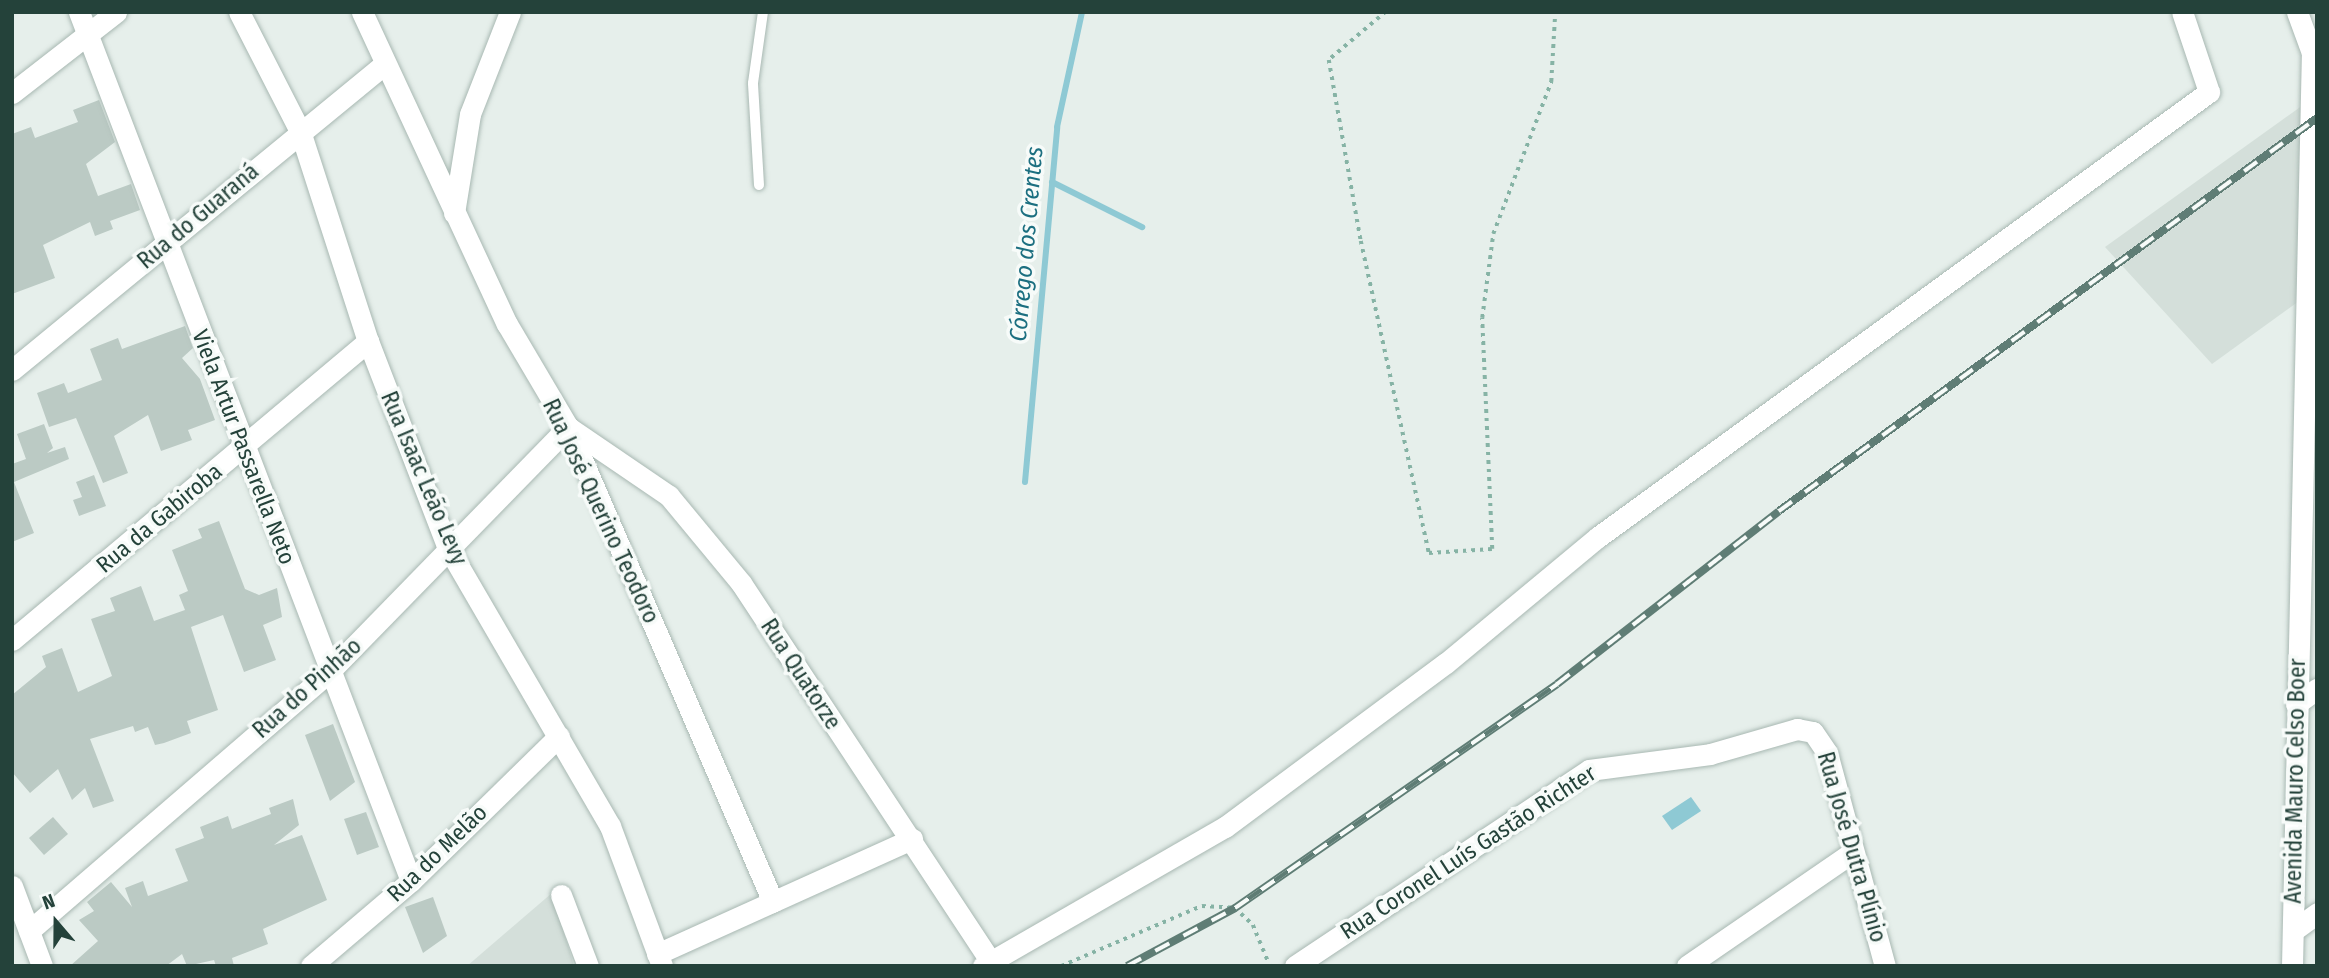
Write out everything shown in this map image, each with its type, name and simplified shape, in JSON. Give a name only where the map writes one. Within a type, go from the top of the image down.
[{"type":"street","name":"Viela Artur Passarella Neto","points":[[79,12],[411,881]]},
{"type":"street","points":[[12,93],[116,12]]},
{"type":"street","name":"Rua Isaac Leão Levy","points":[[239,12],[300,131],[368,341],[447,546],[610,826],[660,960]]},
{"type":"street","name":"Rua José Querino Teodoro","points":[[362,12],[507,324],[568,427],[774,902]]},
{"type":"street","points":[[987,964],[1225,827],[1446,663],[1598,537],[2209,92],[2182,12]]},
{"type":"street","name":"Avenida Mauro Celso Boer","points":[[2292,966],[2296,704],[2309,415],[2312,52],[2297,12]]},
{"type":"street","points":[[454,213],[470,114],[503,17]]},
{"type":"street","name":"Rua do Guaraná","points":[[12,370],[384,64]]},
{"type":"street","name":"Rua da Gabiroba","points":[[12,640],[368,341]]},
{"type":"street","name":"Rua Quatorze","points":[[568,427],[677,505],[741,583],[912,839],[987,964]]},
{"type":"street","name":"Rua do Pinhão","points":[[29,931],[330,671],[447,546],[568,427]]},
{"type":"street","points":[[2296,704],[2317,688]]},
{"type":"street","name":"Rua Coronel Luís Gastão Richter","points":[[1295,966],[1588,770],[1710,754],[1788,731],[1813,732]]},
{"type":"street","name":"Rua José Dutra Plínio","points":[[1813,732],[1827,753],[1885,966]]},
{"type":"street","name":"Rua do Melão","points":[[311,966],[411,881],[559,736]]},
{"type":"street","points":[[660,960],[774,902],[912,839]]},
{"type":"street","points":[[1687,966],[1853,852]]},
{"type":"street","points":[[12,886],[42,966]]},
{"type":"street","points":[[561,895],[588,966]]},
{"type":"street","points":[[2294,930],[2317,913]]},
{"type":"lane","points":[[759,185],[753,83],[763,12]]},
{"type":"path","points":[[1387,12],[1329,60],[1361,241],[1429,553],[1492,549],[1482,318],[1493,234],[1551,82],[1555,12]]},
{"type":"path","points":[[1061,966],[1202,906],[1235,908],[1254,925],[1270,966]]},
{"type":"shaded area","points":[[2317,95],[2317,288],[2212,364],[2105,247]]},
{"type":"shaded area","points":[[552,893],[574,966],[467,966]]},
{"type":"water","points":[[1691,797],[1701,811],[1672,830],[1662,816]]},
{"type":"building","points":[[99,100],[115,142],[86,164],[98,196],[131,184],[140,210],[110,221],[113,229],[95,236],[90,222],[43,245],[55,278],[12,294],[12,134],[31,127],[35,138],[78,122],[73,110]]},
{"type":"building","points":[[185,326],[193,348],[182,358],[200,379],[215,420],[188,430],[192,440],[161,451],[148,415],[114,436],[128,473],[103,483],[76,418],[49,427],[37,393],[64,383],[68,393],[102,380],[90,349],[118,338],[122,349]]},
{"type":"building","points":[[44,424],[53,448],[47,453],[65,447],[69,459],[14,482],[34,533],[12,542],[12,464],[26,459],[17,434]]},
{"type":"building","points":[[94,475],[106,506],[79,516],[73,500],[82,497],[76,482]]},
{"type":"building","points":[[219,521],[245,589],[259,595],[277,588],[282,617],[263,625],[276,660],[244,672],[223,615],[191,627],[218,710],[187,721],[191,733],[164,743],[155,745],[148,727],[135,732],[133,726],[90,739],[114,801],[93,808],[85,788],[72,800],[58,769],[30,793],[12,772],[12,695],[46,667],[42,656],[62,648],[78,692],[112,676],[91,619],[115,611],[110,598],[141,586],[154,621],[185,610],[179,595],[188,591],[172,550],[202,538],[198,529]]},
{"type":"building","points":[[333,724],[355,782],[330,801],[305,735]]},
{"type":"building","points":[[293,799],[299,825],[274,845],[302,835],[327,900],[263,929],[268,944],[232,958],[234,966],[216,966],[214,960],[187,966],[182,954],[166,966],[70,966],[98,941],[79,920],[94,911],[87,902],[111,882],[132,907],[125,888],[143,881],[148,896],[188,881],[175,849],[204,838],[200,827],[228,816],[232,829],[271,814],[269,808]]},
{"type":"building","points":[[366,812],[379,847],[357,855],[344,819]]},
{"type":"building","points":[[53,817],[68,834],[44,855],[29,838]]},
{"type":"building","points":[[433,897],[447,936],[423,953],[405,907]]},
{"type":"waterway","name":"Córrego dos Crentes","points":[[1025,482],[1057,127],[1082,12]]},
{"type":"waterway","points":[[1052,182],[1142,227]]},
{"type":"railway","points":[[1127,966],[1235,908],[1557,684],[1779,511],[2317,118]]}]
